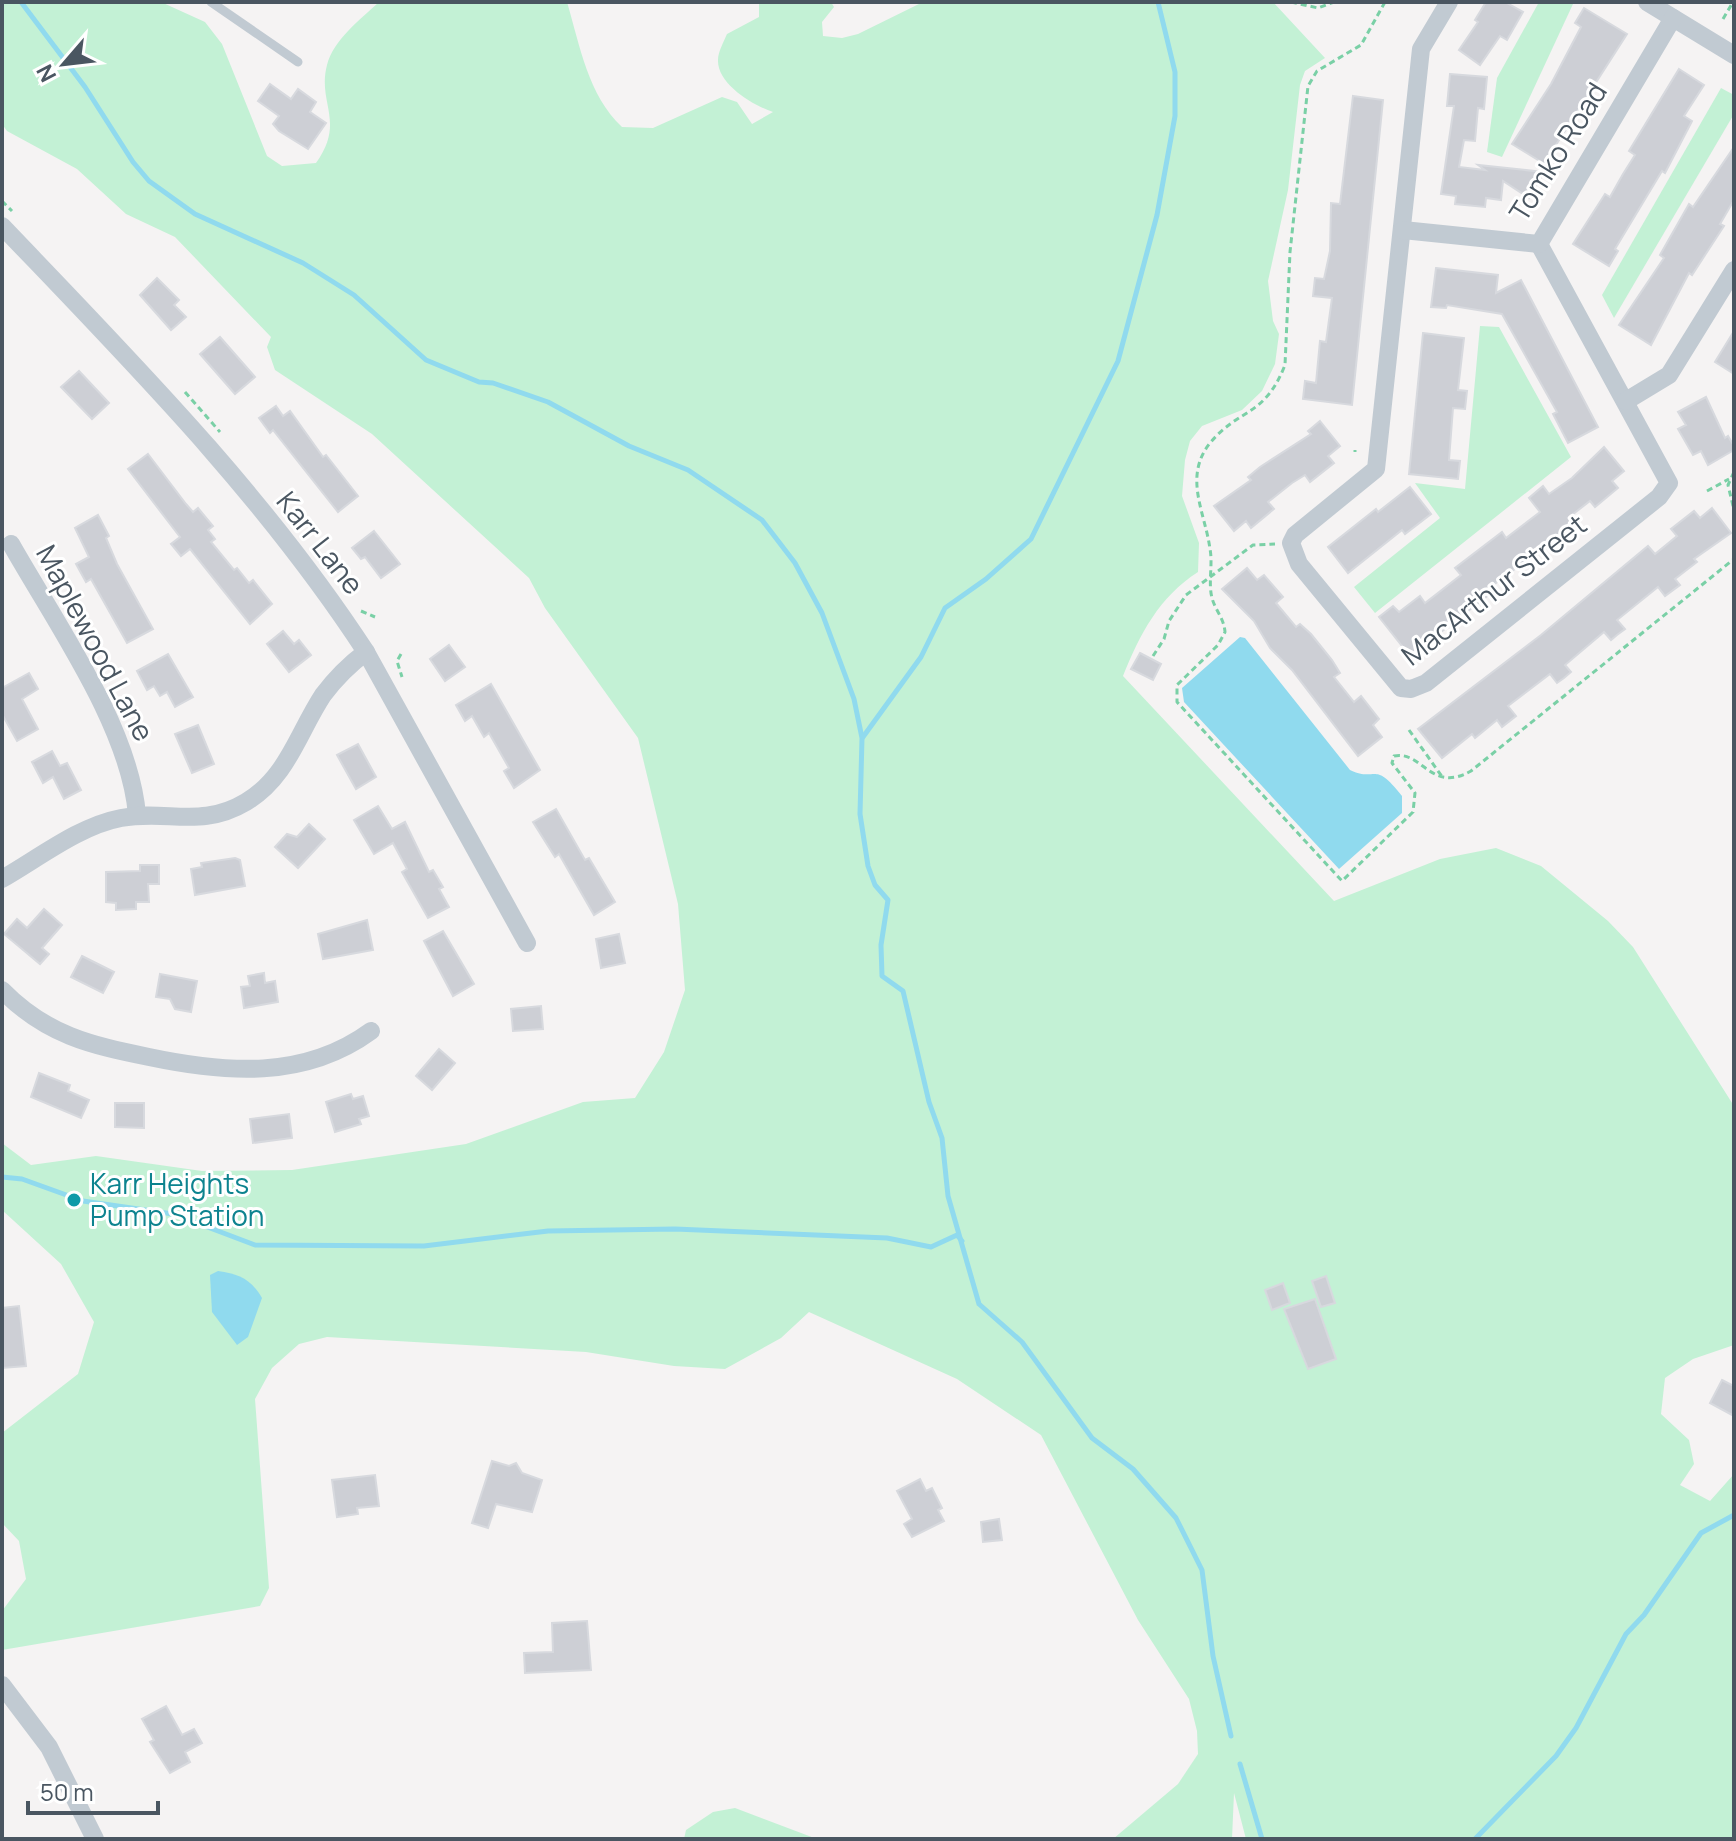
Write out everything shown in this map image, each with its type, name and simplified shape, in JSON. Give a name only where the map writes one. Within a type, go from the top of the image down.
[{"type":"street","name":"MacArthur Street","points":[[1449,2],[1421,49],[1376,469],[1295,535],[1291,543],[1299,564],[1401,688],[1411,689],[1426,683],[1666,490],[1668,477],[1539,244]]},
{"type":"street","points":[[1647,2],[1734,55]]},
{"type":"street","name":"Tomko Road","points":[[1403,230],[1539,244],[1673,18]]},
{"type":"street","name":"Karr Lane","points":[[2,226],[197,431],[336,605],[366,652],[527,943]]},
{"type":"street","points":[[1626,401],[1669,375],[1734,270]]},
{"type":"street","name":"Maplewood Lane","points":[[11,544],[115,728],[128,763],[137,815]]},
{"type":"street","points":[[2,879],[97,825],[137,815],[199,819],[228,811],[248,801],[282,770],[325,693],[366,652]]},
{"type":"street","points":[[2,990],[44,1024],[88,1045],[215,1069],[282,1068],[340,1049],[371,1031]]},
{"type":"street","points":[[2,1685],[49,1747],[95,1839]]},
{"type":"lane","points":[[211,2],[298,62]]},
{"type":"path","points":[[1291,2],[1318,8],[1334,2]]},
{"type":"path","points":[[1385,2],[1361,45],[1317,71],[1308,86],[1290,252],[1285,365],[1278,382],[1259,407],[1223,430],[1207,447],[1196,477],[1196,492],[1210,545],[1213,573],[1211,594],[1224,625],[1223,639],[1177,685],[1177,702],[1342,881],[1413,812],[1415,793],[1392,763],[1394,756],[1404,755],[1443,778],[1453,779],[1471,771],[1734,559]]},
{"type":"path","points":[[1723,19],[1733,2]]},
{"type":"path","points":[[1707,491],[1729,479],[1734,472]]},
{"type":"path","points":[[1729,479],[1734,510]]},
{"type":"path","points":[[1153,656],[1164,639],[1174,611],[1213,573],[1258,545]]},
{"type":"path","points":[[1409,730],[1443,778]]},
{"type":"green space","points":[[2,2],[161,2],[205,22],[222,44],[267,156],[282,166],[316,163],[325,148],[330,124],[325,78],[330,56],[348,30],[379,2],[567,2],[593,85],[610,114],[622,127],[653,128],[722,97],[737,102],[752,124],[773,112],[738,93],[719,69],[720,50],[727,34],[759,17],[759,2],[831,2],[834,7],[822,22],[823,36],[842,38],[858,34],[923,2],[1273,2],[1325,58],[1305,71],[1300,85],[1288,190],[1268,281],[1273,321],[1279,334],[1275,364],[1262,391],[1242,410],[1202,426],[1190,441],[1182,496],[1199,543],[1198,572],[1172,593],[1152,618],[1123,676],[1334,901],[1440,859],[1496,848],[1541,866],[1608,921],[1633,947],[1734,1106],[1734,1345],[1693,1359],[1665,1378],[1661,1414],[1689,1440],[1694,1464],[1680,1485],[1710,1501],[1734,1474],[1734,1839],[1246,1839],[1234,1793],[1232,1839],[1113,1839],[1178,1784],[1198,1754],[1197,1731],[1189,1699],[1138,1620],[1041,1435],[957,1379],[809,1312],[781,1338],[725,1369],[674,1366],[586,1352],[327,1337],[299,1344],[272,1368],[255,1399],[269,1588],[260,1606],[2,1650],[2,1611],[26,1579],[19,1541],[2,1523],[2,1433],[78,1374],[94,1322],[61,1264],[2,1210],[2,1143],[31,1165],[96,1156],[202,1171],[292,1170],[466,1144],[583,1102],[635,1098],[664,1052],[685,990],[678,904],[638,738],[545,608],[529,578],[372,434],[275,370],[267,347],[271,337],[175,237],[126,214],[77,169],[7,131],[2,124]]},
{"type":"green space","points":[[1539,2],[1573,4],[1502,157],[1487,152],[1497,78]]},
{"type":"green space","points":[[1721,88],[1734,95],[1734,114],[1614,318],[1602,295]]},
{"type":"green space","points":[[1480,326],[1499,327],[1571,457],[1375,613],[1354,587],[1440,518],[1415,483],[1465,489]]},
{"type":"green space","points":[[735,1808],[817,1839],[684,1839],[686,1830],[713,1812]]},
{"type":"water","points":[[1240,637],[1245,638],[1350,770],[1380,775],[1402,796],[1402,813],[1339,869],[1184,702],[1182,688]]},
{"type":"water","points":[[218,1271],[244,1278],[262,1298],[248,1337],[237,1345],[212,1312],[210,1275]]},
{"type":"building","points":[[1486,2],[1505,2],[1523,12],[1507,40],[1500,36],[1480,65],[1459,50],[1478,22],[1475,20]]},
{"type":"building","points":[[1584,8],[1627,34],[1554,148],[1557,150],[1548,166],[1512,144],[1551,84],[1581,27],[1575,23]]},
{"type":"building","points":[[1679,69],[1704,85],[1684,116],[1692,121],[1665,173],[1662,171],[1615,249],[1618,251],[1609,266],[1573,244],[1605,194],[1610,197],[1635,155],[1629,151]]},
{"type":"building","points":[[1450,74],[1487,77],[1484,109],[1478,108],[1475,141],[1464,140],[1459,167],[1485,170],[1478,165],[1544,172],[1529,198],[1503,181],[1501,200],[1486,198],[1485,207],[1455,204],[1456,196],[1441,194],[1454,106],[1447,106]]},
{"type":"building","points":[[270,84],[291,99],[298,89],[316,102],[310,112],[326,123],[308,149],[279,131],[273,124],[279,116],[258,101]]},
{"type":"building","points":[[1353,96],[1383,100],[1352,405],[1303,399],[1305,381],[1316,383],[1320,341],[1326,342],[1332,298],[1313,296],[1315,278],[1324,279],[1330,251],[1331,203],[1340,204]]},
{"type":"building","points":[[1734,147],[1734,200],[1720,224],[1724,226],[1692,275],[1689,273],[1651,345],[1619,325],[1664,258],[1660,255],[1689,204],[1693,207]]},
{"type":"building","points":[[1436,268],[1498,275],[1496,293],[1521,280],[1598,427],[1568,443],[1553,414],[1557,412],[1502,314],[1447,305],[1446,308],[1431,307]]},
{"type":"building","points":[[157,278],[179,300],[174,305],[186,317],[171,330],[140,295]]},
{"type":"building","points":[[1734,331],[1734,374],[1715,362]]},
{"type":"building","points":[[1423,333],[1464,338],[1458,390],[1467,391],[1465,409],[1453,408],[1449,460],[1460,461],[1458,479],[1409,474]]},
{"type":"building","points":[[220,337],[255,377],[235,394],[200,354]]},
{"type":"building","points":[[79,371],[109,403],[92,419],[61,387]]},
{"type":"building","points":[[1706,397],[1725,438],[1728,436],[1734,446],[1734,450],[1708,465],[1701,451],[1693,455],[1678,429],[1686,425],[1678,412]]},
{"type":"building","points":[[276,406],[283,416],[290,411],[323,457],[326,455],[358,496],[338,512],[273,430],[270,433],[259,418]]},
{"type":"building","points":[[1320,421],[1340,446],[1328,456],[1334,463],[1310,482],[1305,475],[1292,483],[1268,502],[1274,509],[1251,528],[1246,521],[1234,531],[1214,506],[1251,480],[1248,477],[1260,467],[1311,434],[1308,431]]},
{"type":"building","points":[[1604,447],[1624,471],[1612,481],[1618,488],[1595,507],[1590,501],[1568,518],[1574,525],[1492,586],[1495,590],[1410,656],[1379,617],[1393,606],[1399,612],[1420,596],[1425,603],[1461,575],[1455,568],[1502,532],[1506,538],[1540,512],[1529,498],[1543,486],[1549,494],[1572,478]]},
{"type":"building","points":[[148,454],[193,512],[198,508],[213,526],[208,530],[215,539],[211,542],[234,570],[237,568],[249,583],[253,580],[272,604],[250,624],[190,549],[181,556],[171,544],[180,537],[128,469]]},
{"type":"building","points":[[1410,487],[1431,514],[1405,534],[1402,530],[1348,573],[1328,547]]},
{"type":"building","points":[[1712,508],[1731,533],[1694,559],[1697,562],[1675,579],[1680,585],[1665,596],[1658,587],[1617,620],[1625,629],[1611,640],[1604,632],[1565,665],[1571,672],[1564,678],[1557,683],[1550,674],[1508,706],[1516,716],[1502,727],[1497,720],[1475,738],[1472,734],[1442,758],[1418,729],[1541,635],[1648,546],[1655,554],[1677,536],[1671,529],[1694,511],[1700,518]]},
{"type":"building","points":[[98,515],[109,536],[106,538],[117,564],[153,629],[127,643],[91,579],[86,582],[76,564],[89,557],[75,528]]},
{"type":"building","points":[[374,531],[400,564],[381,578],[365,557],[361,559],[352,548]]},
{"type":"building","points":[[1247,568],[1257,580],[1264,575],[1283,597],[1276,603],[1296,627],[1300,624],[1311,634],[1332,660],[1340,673],[1334,677],[1354,702],[1361,696],[1379,719],[1373,725],[1382,737],[1358,756],[1292,670],[1270,648],[1254,621],[1222,589]]},
{"type":"building","points":[[283,631],[294,644],[299,640],[311,655],[289,672],[267,644]]},
{"type":"building","points":[[449,645],[465,667],[445,681],[430,659]]},
{"type":"building","points":[[1140,653],[1161,664],[1153,680],[1131,669]]},
{"type":"building","points":[[168,654],[193,697],[175,707],[167,692],[160,696],[154,686],[147,690],[137,671]]},
{"type":"building","points":[[29,673],[38,689],[22,699],[38,729],[17,741],[2,714],[2,688]]},
{"type":"building","points":[[491,684],[540,770],[514,788],[504,771],[509,768],[489,733],[484,737],[472,716],[465,721],[456,705]]},
{"type":"building","points":[[198,725],[214,764],[192,773],[175,734]]},
{"type":"building","points":[[358,744],[376,777],[356,789],[337,755]]},
{"type":"building","points":[[52,751],[60,766],[67,763],[81,790],[64,799],[53,777],[43,783],[32,762]]},
{"type":"building","points":[[378,806],[392,829],[405,822],[429,872],[433,870],[443,887],[439,889],[449,907],[428,918],[402,872],[407,869],[393,843],[374,854],[354,820]]},
{"type":"building","points":[[556,809],[585,860],[589,858],[615,902],[594,915],[559,854],[555,857],[533,822]]},
{"type":"building","points":[[309,824],[325,839],[298,868],[275,847],[287,834],[297,837]]},
{"type":"building","points":[[240,860],[245,886],[195,895],[191,869],[202,867],[201,863]]},
{"type":"building","points":[[140,865],[159,865],[159,884],[148,884],[149,902],[136,902],[136,909],[116,910],[116,903],[106,902],[106,872],[140,871]]},
{"type":"building","points":[[44,909],[62,925],[42,948],[49,954],[40,964],[4,934],[17,919],[27,928]]},
{"type":"building","points":[[367,920],[373,950],[323,959],[318,934]]},
{"type":"building","points":[[443,931],[474,984],[453,996],[424,941]]},
{"type":"building","points":[[619,934],[625,963],[601,968],[596,939]]},
{"type":"building","points":[[82,956],[114,972],[103,993],[71,977]]},
{"type":"building","points":[[264,973],[265,983],[275,981],[278,1002],[244,1008],[241,987],[250,986],[248,976]]},
{"type":"building","points":[[160,974],[197,981],[191,1012],[175,1009],[170,999],[156,997]]},
{"type":"building","points":[[541,1006],[543,1029],[513,1031],[511,1009]]},
{"type":"building","points":[[439,1049],[455,1063],[432,1090],[416,1076]]},
{"type":"building","points":[[39,1073],[70,1085],[68,1091],[89,1100],[81,1118],[31,1097]]},
{"type":"building","points":[[351,1094],[353,1099],[363,1096],[369,1116],[359,1119],[361,1124],[335,1132],[326,1102]]},
{"type":"building","points":[[115,1103],[144,1103],[144,1128],[115,1127]]},
{"type":"building","points":[[289,1114],[292,1138],[253,1143],[250,1119]]},
{"type":"building","points":[[1326,1276],[1335,1303],[1321,1307],[1312,1281]]},
{"type":"building","points":[[1283,1283],[1290,1303],[1272,1310],[1265,1290]]},
{"type":"building","points":[[1315,1299],[1336,1359],[1308,1369],[1284,1309]]},
{"type":"building","points":[[19,1306],[26,1366],[2,1368],[2,1308]]},
{"type":"building","points":[[1722,1380],[1734,1386],[1734,1416],[1710,1403]]},
{"type":"building","points":[[492,1461],[509,1466],[516,1463],[522,1473],[542,1480],[532,1512],[496,1504],[488,1528],[472,1523]]},
{"type":"building","points":[[375,1475],[379,1506],[357,1508],[358,1514],[337,1517],[332,1480]]},
{"type":"building","points":[[920,1479],[926,1491],[932,1488],[942,1508],[938,1510],[944,1521],[912,1537],[904,1524],[912,1519],[897,1491]]},
{"type":"building","points":[[999,1519],[1002,1540],[983,1542],[981,1522]]},
{"type":"building","points":[[587,1621],[591,1670],[525,1673],[524,1653],[553,1652],[552,1623]]},
{"type":"building","points":[[166,1706],[182,1735],[194,1729],[202,1743],[185,1752],[190,1762],[170,1773],[150,1742],[154,1740],[142,1719]]},
{"type":"waterway","points":[[21,2],[85,87],[133,162],[149,181],[195,214],[303,263],[354,295],[426,360],[479,382],[493,383],[548,402],[629,446],[688,470],[762,520],[795,563],[822,613],[854,699],[862,738],[860,814],[868,866],[875,885],[888,900],[881,945],[882,976],[903,991],[929,1102],[942,1138],[948,1196],[979,1304],[1022,1342],[1092,1438],[1133,1469],[1176,1518],[1202,1570],[1213,1656],[1231,1736]]},
{"type":"waterway","points":[[863,737],[921,657],[945,608],[986,579],[1031,539],[1118,361],[1157,215],[1175,116],[1175,72],[1158,2]]},
{"type":"waterway","points":[[2,1177],[22,1179],[83,1201],[173,1214],[255,1245],[424,1246],[548,1231],[675,1229],[887,1238],[931,1247],[957,1235],[962,1241]]},
{"type":"waterway","points":[[1475,1839],[1556,1756],[1576,1728],[1626,1634],[1644,1615],[1701,1533],[1734,1515]]},
{"type":"waterway","points":[[1240,1764],[1262,1839]]},
{"type":"place","name":"Karr Heights Pump Station","points":[[74,1200]]}]
